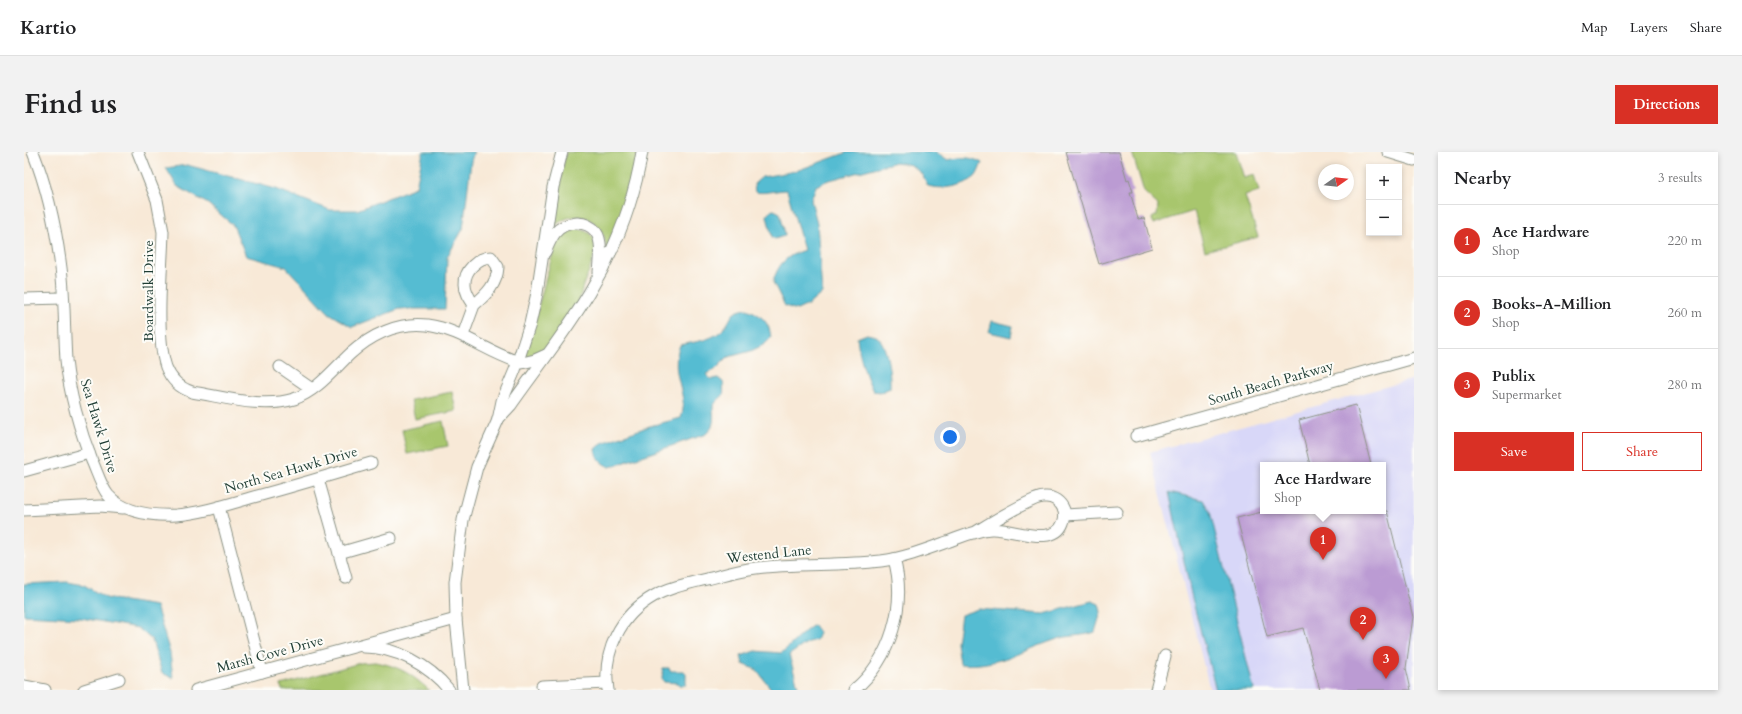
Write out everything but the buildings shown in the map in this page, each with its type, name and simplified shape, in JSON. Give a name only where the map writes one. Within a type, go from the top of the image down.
[{"type":"street","name":"Sea Hawk Drive","points":[[33,152],[48,196],[56,233],[64,298],[66,361],[69,383],[89,453],[108,494],[117,503],[128,509],[153,514],[175,515],[219,507]]},
{"type":"street","name":"Boardwalk Drive","points":[[138,152],[161,216],[163,232],[160,334],[167,368],[175,382],[192,392],[262,403],[278,402],[295,398],[312,389],[330,375],[365,341],[383,331],[398,327],[427,325],[463,335],[518,362]]},
{"type":"street","points":[[463,690],[456,619],[455,582],[463,520],[477,467],[498,420],[502,400],[518,362],[530,324],[542,260],[552,187],[562,152]]},
{"type":"street","points":[[498,420],[511,405],[575,315],[612,251],[624,221],[636,182],[642,152]]},
{"type":"street","points":[[1388,152],[1414,160]]},
{"type":"street","points":[[542,260],[556,232],[564,226],[574,222],[582,223],[596,232],[600,242],[598,276]]},
{"type":"street","points":[[24,299],[64,298]]},
{"type":"street","points":[[463,335],[474,305]]},
{"type":"street","points":[[518,362],[528,362],[546,355]]},
{"type":"street","name":"South Beach Parkway","points":[[1136,436],[1414,358]]},
{"type":"street","points":[[280,367],[312,389]]},
{"type":"street","points":[[24,471],[89,453]]},
{"type":"street","name":"North Sea Hawk Drive","points":[[219,507],[371,463]]},
{"type":"street","points":[[318,479],[346,578]]},
{"type":"street","points":[[1038,498],[1053,498],[1060,503],[1065,515],[1062,527],[1056,533],[1049,536],[1039,536],[1007,529],[991,529],[974,532],[1038,498]]},
{"type":"street","points":[[24,510],[100,506],[114,506],[128,509]]},
{"type":"street","points":[[219,507],[262,672]]},
{"type":"street","points":[[1065,515],[1117,512]]},
{"type":"street","name":"Westend Lane","points":[[607,687],[608,656],[620,628],[629,616],[640,606],[661,593],[687,584],[755,568],[894,559],[974,532]]},
{"type":"street","points":[[339,553],[391,538]]},
{"type":"street","points":[[854,690],[874,669],[883,654],[895,622],[899,586],[894,559]]},
{"type":"street","name":"Marsh Cove Drive","points":[[196,690],[456,619]]},
{"type":"street","name":"Marsh Cove Drive","points":[[351,648],[370,647],[398,653],[430,671],[449,690]]},
{"type":"street","points":[[1156,690],[1165,656]]},
{"type":"street","points":[[84,690],[119,679]]},
{"type":"street","points":[[24,686],[45,690]]},
{"type":"street","points":[[542,686],[607,687]]},
{"type":"shaded area","points":[[1414,379],[1414,690],[1210,690],[1150,452]]},
{"type":"green space","points":[[566,152],[638,152],[626,202],[606,252],[605,241],[601,231],[588,219],[570,217],[561,221],[552,229],[550,228]]},
{"type":"green space","points":[[1132,152],[1236,152],[1244,178],[1254,175],[1259,191],[1245,196],[1258,237],[1205,251],[1194,211],[1153,224],[1152,218],[1157,215],[1158,205],[1144,192]]},
{"type":"green space","points":[[571,228],[583,230],[590,234],[594,240],[595,248],[594,256],[579,302],[548,347],[524,358],[555,245],[564,231]]},
{"type":"green space","points":[[452,392],[456,411],[415,419],[411,400]]},
{"type":"green space","points":[[443,421],[448,446],[407,454],[402,430]]},
{"type":"green space","points":[[376,662],[392,666],[405,672],[429,690],[282,690],[281,685],[360,663]]},
{"type":"water","points":[[423,152],[474,152],[471,161],[463,229],[447,257],[445,309],[399,309],[352,327],[329,313],[286,267],[246,256],[233,225],[208,204],[177,186],[166,168],[187,165],[276,189],[330,210],[357,210],[416,187]]},
{"type":"water","points":[[848,152],[936,152],[948,160],[965,158],[973,159],[982,163],[975,177],[965,183],[946,188],[928,186],[922,174],[911,165],[896,162],[826,181],[816,186],[811,200],[817,223],[822,293],[808,305],[797,310],[785,306],[773,282],[777,270],[792,255],[804,250],[787,190],[763,193],[755,192],[754,184],[762,177],[796,171]]},
{"type":"water","points":[[774,210],[780,213],[785,234],[784,236],[775,239],[772,237],[767,216],[770,211]]},
{"type":"water","points":[[747,309],[764,319],[769,327],[771,338],[765,344],[751,351],[728,357],[716,369],[706,374],[711,379],[718,378],[723,382],[724,392],[713,406],[713,424],[706,434],[610,467],[601,462],[595,449],[602,443],[650,426],[681,418],[683,401],[676,365],[680,345],[710,338],[724,328],[734,313]]},
{"type":"water","points":[[992,321],[1013,326],[1011,337],[989,332]]},
{"type":"water","points":[[867,334],[876,336],[880,339],[888,360],[890,388],[881,392],[873,391],[861,358],[857,338]]},
{"type":"water","points":[[1169,492],[1203,500],[1210,512],[1254,690],[1216,690],[1192,598]]},
{"type":"water","points":[[67,582],[84,585],[106,598],[156,606],[170,653],[173,678],[162,673],[152,640],[138,628],[81,618],[24,615],[24,584]]},
{"type":"water","points":[[1092,601],[1099,604],[1101,612],[1095,632],[1061,638],[1012,656],[987,663],[960,664],[957,643],[961,615],[978,609],[1044,614]]},
{"type":"water","points":[[814,625],[819,633],[816,640],[808,642],[789,655],[799,690],[772,690],[757,670],[743,664],[741,656],[755,651],[781,653],[805,631]]},
{"type":"water","points":[[663,668],[669,668],[670,671],[684,671],[686,673],[686,685],[664,682],[662,679]]},
{"type":"place","name":"Ace Hardware","points":[[1323,560]]},
{"type":"place","name":"Books-A-Million","points":[[1363,640]]},
{"type":"place","name":"Publix","points":[[1386,679]]}]
